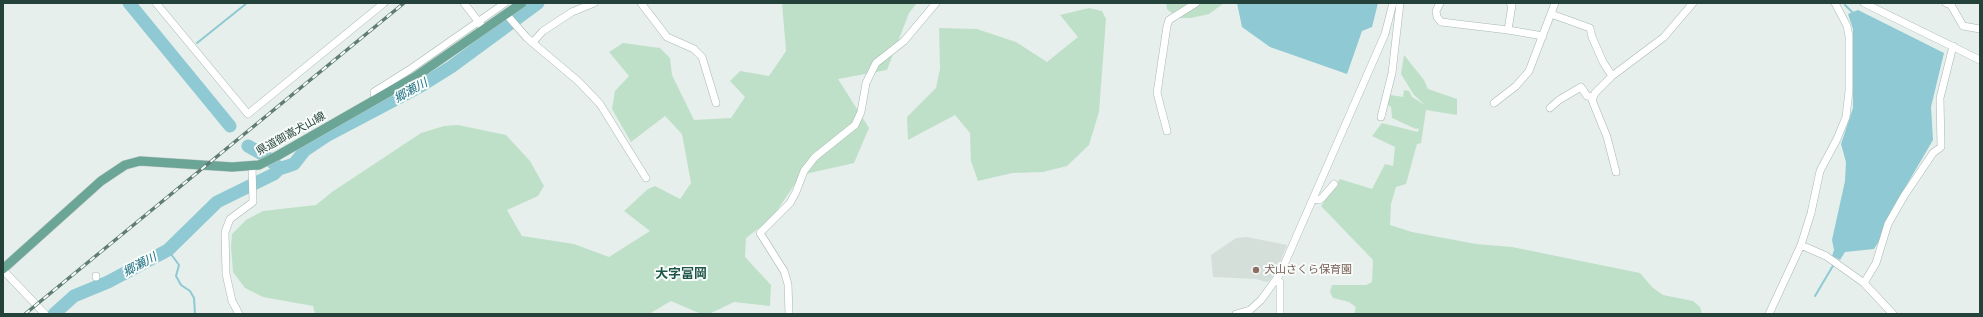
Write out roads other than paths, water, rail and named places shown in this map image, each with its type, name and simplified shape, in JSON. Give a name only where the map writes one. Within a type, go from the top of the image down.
[{"type":"main road","name":"県道御嵩犬山線","points":[[3,269],[101,181],[125,165],[140,161],[204,166],[255,166],[277,156],[415,77],[482,26],[507,16],[522,3]]},
{"type":"street","points":[[156,3],[248,114],[384,3]]},
{"type":"street","points":[[464,3],[482,26],[505,3]]},
{"type":"street","points":[[533,42],[543,31],[572,12],[594,3]]},
{"type":"street","points":[[640,3],[667,37],[694,49],[702,57],[716,103]]},
{"type":"street","points":[[789,314],[788,284],[784,271],[760,232],[790,203],[804,171],[814,157],[851,130],[855,125],[861,112],[866,83],[876,63],[904,41],[936,3]]},
{"type":"street","points":[[1167,131],[1157,93],[1167,26],[1170,20],[1196,3]]},
{"type":"street","points":[[1236,314],[1250,310],[1261,300],[1276,280],[1290,254],[1385,34],[1393,3]]},
{"type":"street","points":[[1382,117],[1392,73],[1400,3]]},
{"type":"street","points":[[1440,3],[1436,11],[1437,17],[1441,22],[1543,36]]},
{"type":"street","points":[[1508,30],[1512,5],[1510,3]]},
{"type":"street","points":[[1494,103],[1516,86],[1529,70],[1555,3]]},
{"type":"street","points":[[1616,172],[1607,138],[1592,100],[1593,97],[1612,76],[1664,37],[1693,3]]},
{"type":"street","points":[[1769,314],[1801,245],[1820,171],[1842,127],[1847,109],[1849,91],[1847,26],[1835,3]]},
{"type":"street","points":[[1864,3],[1980,60]]},
{"type":"street","points":[[1946,3],[1951,5],[1963,26],[1980,29]]},
{"type":"street","points":[[1551,14],[1590,28],[1592,37],[1603,62],[1612,76]]},
{"type":"street","points":[[507,16],[516,28],[578,81],[600,104],[646,178]]},
{"type":"street","points":[[1864,283],[1876,263],[1888,224],[1904,196],[1933,153],[1941,147],[1940,98],[1953,46]]},
{"type":"street","points":[[1550,108],[1559,100],[1581,87],[1587,96],[1593,97]]},
{"type":"street","points":[[239,314],[232,301],[226,274],[225,232],[230,219],[253,202],[254,190],[252,178],[255,166]]},
{"type":"street","points":[[1314,199],[1319,200],[1322,198],[1334,184]]},
{"type":"street","points":[[1801,245],[1826,256],[1864,283],[1893,314]]},
{"type":"street","points":[[3,269],[43,312]]},
{"type":"street","points":[[1276,280],[1280,282],[1280,314]]},
{"type":"water","points":[[1237,3],[1378,3],[1372,27],[1362,31],[1347,74],[1270,47],[1242,27]]},
{"type":"water","points":[[1858,10],[1944,53],[1931,107],[1933,140],[1889,215],[1879,241],[1874,249],[1845,252],[1840,260],[1832,256],[1834,250],[1832,240],[1845,181],[1846,162],[1841,144],[1853,108],[1853,29],[1848,14]]},
{"type":"waterway","name":"郷瀬川","points":[[129,3],[230,126]]},
{"type":"waterway","points":[[197,43],[247,3]]},
{"type":"waterway","name":"郷瀬川","points":[[54,314],[74,296],[108,282],[168,250],[217,202],[274,174],[279,169],[294,164],[305,150],[326,136],[419,87],[451,67],[538,3]]},
{"type":"waterway","points":[[1845,5],[1854,14]]},
{"type":"waterway","name":"郷瀬川","points":[[248,146],[264,155],[278,167]]},
{"type":"waterway","points":[[168,250],[179,265],[176,276],[181,285],[190,291],[194,298],[195,314]]},
{"type":"waterway","points":[[1815,296],[1834,264]]},
{"type":"railway","points":[[25,314],[404,3]]},
{"type":"place","name":"犬山さくら保育園","points":[[1256,270]]},
{"type":"district","name":"大字富岡","points":[[681,274]]}]
